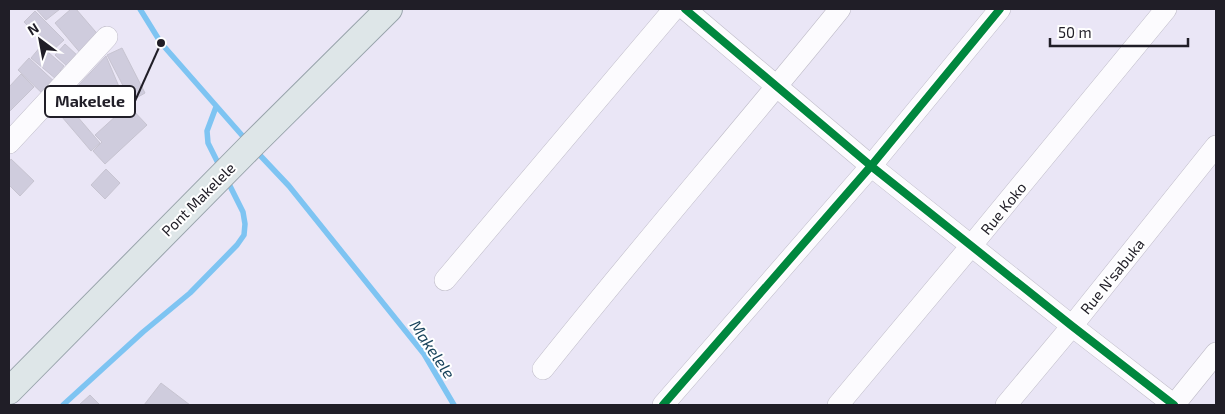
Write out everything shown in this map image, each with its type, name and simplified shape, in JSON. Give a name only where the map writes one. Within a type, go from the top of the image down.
[{"type":"main road","name":"Pont Makelele","points":[[9,391],[389,9]]},
{"type":"street","points":[[445,280],[674,9]]},
{"type":"street","points":[[685,9],[871,166],[1174,405],[1216,353]]},
{"type":"street","points":[[543,369],[592,307],[777,88],[840,9]]},
{"type":"street","points":[[663,405],[871,166],[1000,9]]},
{"type":"street","name":"Rue Koko","points":[[838,405],[1166,9]]},
{"type":"street","points":[[9,143],[107,37]]},
{"type":"street","name":"Rue N'sabuka","points":[[1006,405],[1072,326],[1216,146]]},
{"type":"building","points":[[36,9],[60,9],[46,20]]},
{"type":"building","points":[[71,9],[76,9],[101,38],[82,55],[55,23]]},
{"type":"building","points":[[35,11],[64,40],[52,51],[24,22]]},
{"type":"building","points":[[65,44],[78,56],[68,67],[55,55]]},
{"type":"building","points":[[41,46],[64,66],[56,79],[31,58]]},
{"type":"building","points":[[122,48],[145,93],[131,101],[107,55]]},
{"type":"building","points":[[106,56],[120,89],[89,107],[77,87]]},
{"type":"building","points":[[29,58],[58,85],[46,97],[18,70]]},
{"type":"building","points":[[21,74],[34,87],[9,112],[9,87]]},
{"type":"building","points":[[65,102],[100,143],[91,151],[56,110]]},
{"type":"building","points":[[128,105],[147,125],[105,164],[93,151],[102,142],[95,135]]},
{"type":"building","points":[[11,159],[34,181],[20,196],[9,185],[9,162]]},
{"type":"building","points":[[106,169],[120,183],[105,199],[91,185]]},
{"type":"building","points":[[161,383],[190,405],[144,405]]},
{"type":"building","points":[[90,395],[100,405],[79,405]]},
{"type":"waterway","name":"Makelele","points":[[140,9],[161,43],[247,141]]},
{"type":"waterway","points":[[216,107],[207,131],[208,143],[220,167]]},
{"type":"waterway","name":"Makelele","points":[[255,150],[289,186],[424,354],[454,405]]},
{"type":"waterway","points":[[63,405],[143,332],[190,293],[237,245],[244,235],[245,224],[243,212],[227,180]]},
{"type":"cycle path","points":[[685,9],[871,166],[1174,405]]},
{"type":"cycle path","points":[[663,405],[871,166],[1000,9]]},
{"type":"place","name":"Makelele","points":[[161,43]]}]
